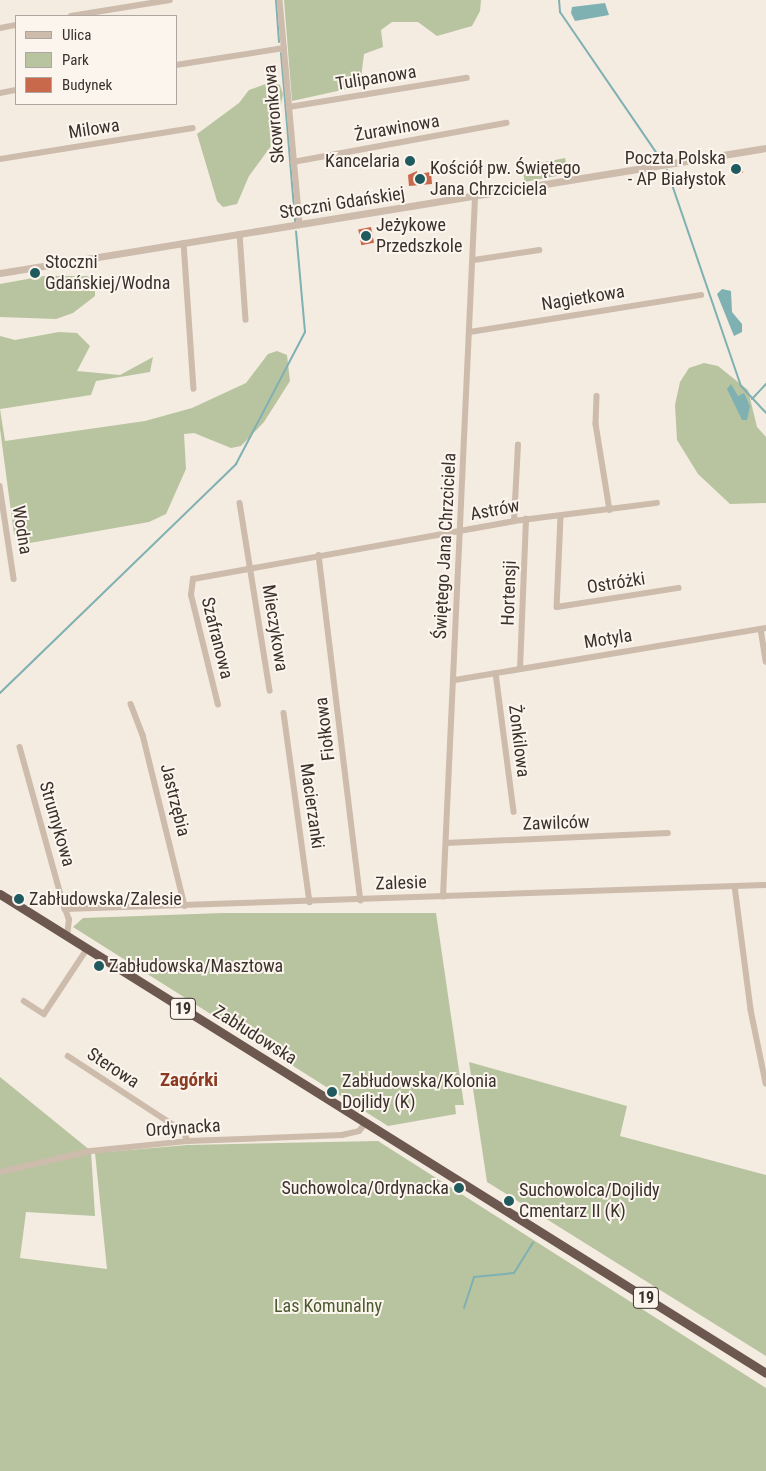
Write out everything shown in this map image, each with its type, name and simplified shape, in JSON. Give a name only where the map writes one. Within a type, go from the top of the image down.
[{"type":"highway","name":"Zabłudowska","points":[[0,894],[366,1123]]},
{"type":"highway","name":"19","points":[[366,1123],[766,1373]]},
{"type":"street","points":[[76,15],[170,0]]},
{"type":"street","name":"Skowronkowa","points":[[280,0],[300,225]]},
{"type":"street","points":[[0,28],[15,25]]},
{"type":"street","points":[[178,65],[284,48]]},
{"type":"street","name":"Tulipanowa","points":[[289,107],[467,78]]},
{"type":"street","points":[[0,93],[15,90]]},
{"type":"street","name":"Żurawinowa","points":[[293,162],[506,124]]},
{"type":"street","name":"Milowa","points":[[0,159],[193,128]]},
{"type":"street","name":"Stoczni Gdańskiej","points":[[0,273],[766,148]]},
{"type":"street","name":"Świętego Jana Chrzciciela","points":[[443,897],[455,680],[460,532],[474,260],[475,197]]},
{"type":"street","points":[[240,234],[246,320]]},
{"type":"street","points":[[184,243],[194,389]]},
{"type":"street","points":[[474,260],[539,250]]},
{"type":"street","name":"Stoczni Gdańskiej","points":[[0,277],[12,272]]},
{"type":"street","name":"Nagietkowa","points":[[470,332],[701,295]]},
{"type":"street","points":[[597,396],[596,424],[610,510]]},
{"type":"street","points":[[514,521],[518,444]]},
{"type":"street","name":"Wodna","points":[[0,486],[14,579]]},
{"type":"street","name":"Mieczykowa","points":[[240,503],[270,691]]},
{"type":"street","name":"Astrów","points":[[193,579],[526,519],[561,517],[657,503]]},
{"type":"street","name":"Ostróżki","points":[[561,517],[557,607],[679,588]]},
{"type":"street","name":"Hortensji","points":[[520,669],[526,519]]},
{"type":"street","name":"Fiołkowa","points":[[320,555],[360,900]]},
{"type":"street","name":"Szafranowa","points":[[193,579],[190,590],[218,704]]},
{"type":"street","points":[[764,629],[766,662]]},
{"type":"street","name":"Motyla","points":[[455,680],[764,629]]},
{"type":"street","name":"Żonkilowa","points":[[496,673],[514,812]]},
{"type":"street","name":"Jastrzębia","points":[[130,704],[143,735],[185,906]]},
{"type":"street","name":"Macierzanki","points":[[284,713],[310,902]]},
{"type":"street","name":"Strumykowa","points":[[20,747],[66,909]]},
{"type":"street","name":"Zawilców","points":[[446,843],[668,833]]},
{"type":"street","name":"Zalesie","points":[[66,909],[766,885]]},
{"type":"street","points":[[735,886],[751,1010],[766,1083]]},
{"type":"street","points":[[66,909],[67,936]]},
{"type":"street","points":[[24,1001],[44,1014],[88,949]]},
{"type":"street","name":"Sterowa","points":[[68,1056],[184,1132],[188,1141]]},
{"type":"street","name":"Ordynacka","points":[[0,1172],[91,1151],[188,1141],[342,1135],[359,1131],[366,1123]]},
{"type":"green space","points":[[284,0],[481,0],[480,11],[472,26],[437,36],[418,22],[392,22],[381,30],[383,47],[364,54],[360,86],[292,101]]},
{"type":"green space","points":[[271,82],[280,85],[283,94],[274,142],[249,176],[237,204],[223,207],[217,201],[197,134],[239,103],[249,90]]},
{"type":"green space","points":[[565,158],[568,174],[525,182],[522,166]]},
{"type":"green space","points":[[44,276],[87,276],[95,280],[95,296],[73,313],[56,319],[0,317],[0,284]]},
{"type":"green space","points":[[59,332],[77,333],[90,346],[77,371],[120,375],[153,357],[150,372],[96,381],[91,395],[0,409],[0,336],[15,340]]},
{"type":"green space","points":[[277,351],[287,355],[290,381],[264,422],[241,446],[231,448],[194,433],[184,434],[186,469],[166,514],[149,522],[24,544],[14,534],[0,429],[0,409],[5,441],[145,421],[192,408],[246,383],[268,354]]},
{"type":"green space","points":[[704,363],[718,366],[748,390],[757,427],[766,437],[766,503],[730,504],[698,474],[677,440],[675,405],[680,382],[689,368]]},
{"type":"green space","points":[[223,913],[436,913],[464,1105],[455,1105],[456,1114],[388,1126],[73,927],[83,918]]},
{"type":"green space","points":[[469,1062],[627,1106],[620,1136],[766,1175],[766,1356],[487,1182]]},
{"type":"green space","name":"Las Komunalny","points":[[0,1077],[91,1151],[95,1216],[26,1212],[20,1258],[107,1269],[95,1153],[187,1145],[378,1141],[766,1388],[766,1471],[0,1471]]},
{"type":"water","points":[[605,3],[609,15],[575,21],[571,13],[572,7]]},
{"type":"water","points":[[722,289],[731,291],[732,312],[742,324],[742,332],[734,336],[717,294]]},
{"type":"water","points":[[731,384],[738,396],[744,393],[750,406],[747,420],[742,420],[727,389]]},
{"type":"building","name":"Poczta Polska - AP Białystok","points":[[741,164],[743,173],[732,175],[730,166]]},
{"type":"building","name":"Kościół pw. Świętego Jana Chrzciciela","points":[[417,171],[417,174],[431,172],[432,184],[409,186],[408,175]]},
{"type":"building","name":"Jeżykowe Przedszkole","points":[[371,227],[374,243],[361,245],[358,229]]},
{"type":"waterway","points":[[276,0],[279,42]]},
{"type":"waterway","points":[[559,0],[560,12],[662,161]]},
{"type":"waterway","points":[[281,53],[295,221]]},
{"type":"waterway","points":[[667,170],[741,386],[766,413]]},
{"type":"waterway","points":[[0,693],[236,464],[305,332],[296,231]]},
{"type":"waterway","points":[[752,399],[766,384]]},
{"type":"waterway","points":[[464,1308],[474,1277],[514,1273],[533,1242]]},
{"type":"place","name":"Kancelaria","points":[[410,161]]},
{"type":"place","name":"Poczta Polska - AP Białystok","points":[[736,169]]},
{"type":"place","name":"Kościół pw. Świętego Jana Chrzciciela","points":[[420,179]]},
{"type":"place","name":"Jeżykowe Przedszkole","points":[[366,236]]},
{"type":"place","name":"Stoczni Gdańskiej/Wodna","points":[[35,273]]},
{"type":"place","name":"Zabłudowska/Zalesie","points":[[19,899]]},
{"type":"place","name":"Zabłudowska/Masztowa","points":[[99,966]]},
{"type":"place","name":"Zabłudowska/Kolonia Dojlidy (K)","points":[[332,1092]]},
{"type":"place","name":"Suchowolca/Ordynacka","points":[[459,1188]]},
{"type":"place","name":"Suchowolca/Dojlidy Cmentarz II (K)","points":[[509,1201]]},
{"type":"district","name":"Zagórki","points":[[189,1080]]}]
